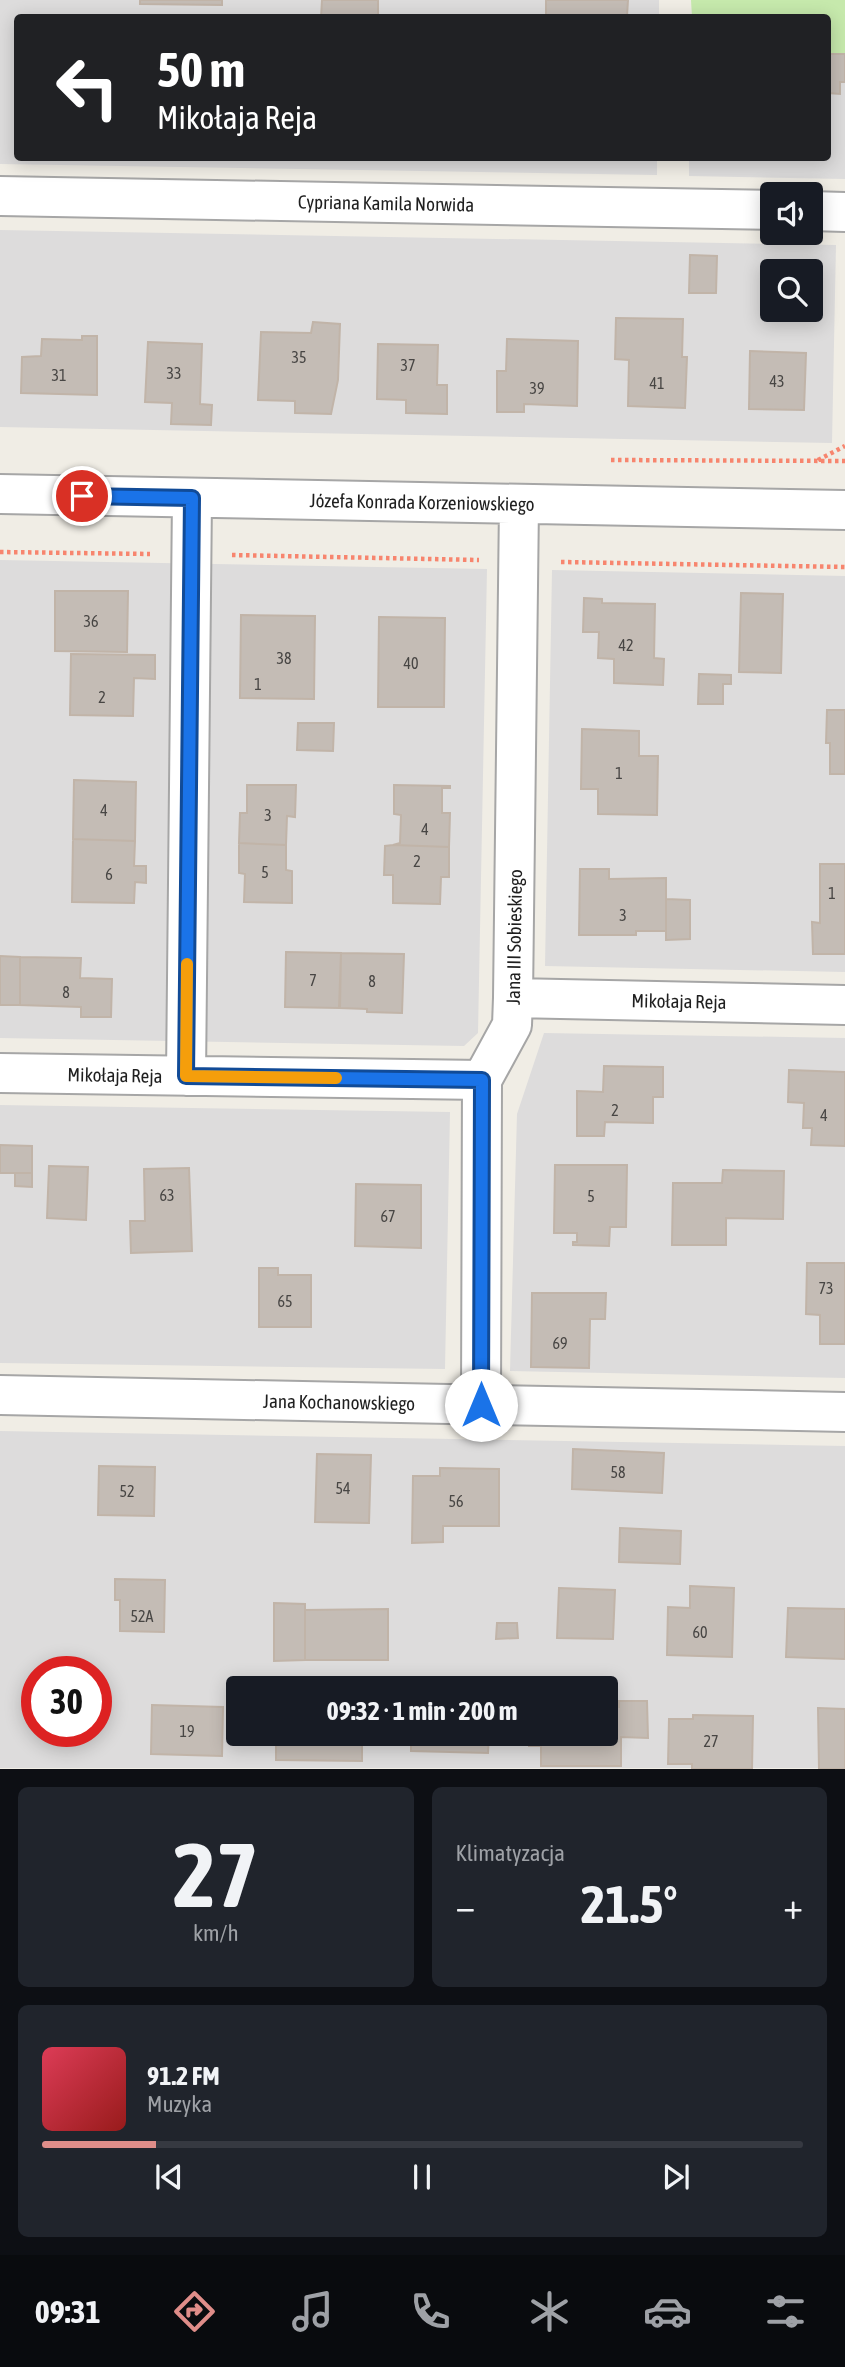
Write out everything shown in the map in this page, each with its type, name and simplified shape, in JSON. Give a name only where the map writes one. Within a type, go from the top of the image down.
[{"type":"street","name":"Cypriana Kamila Norwida","points":[[0,196],[760,211]]},
{"type":"street","points":[[823,211],[845,212]]},
{"type":"street","name":"Józefa Konrada Korzeniowskiego","points":[[0,494],[845,510]]},
{"type":"street","points":[[186,1076],[192,498]]},
{"type":"street","name":"Jana III Sobieskiego","points":[[481,1405],[482,1080],[512,1025],[519,504]]},
{"type":"street","name":"Mikołaja Reja","points":[[513,998],[845,1005]]},
{"type":"street","name":"Mikołaja Reja","points":[[0,1073],[482,1080]]},
{"type":"street","name":"Jana Kochanowskiego","points":[[0,1395],[845,1412]]},
{"type":"path","points":[[817,461],[845,446]]},
{"type":"path","points":[[0,552],[845,567]]},
{"type":"shaded area","points":[[0,0],[659,0],[659,14],[14,14],[14,161],[657,161],[657,175],[0,164]]},
{"type":"shaded area","points":[[831,53],[845,53],[845,179],[689,176],[689,161],[831,161]]},
{"type":"shaded area","points":[[0,230],[836,245],[832,443],[0,427]]},
{"type":"shaded area","points":[[0,560],[487,569],[478,1033],[464,1046],[0,1038]]},
{"type":"shaded area","points":[[552,570],[845,576],[845,972],[545,966]]},
{"type":"shaded area","points":[[544,1033],[845,1038],[845,1378],[510,1371],[517,1114]]},
{"type":"shaded area","points":[[0,1105],[450,1112],[445,1369],[0,1363]]},
{"type":"shaded area","points":[[0,1431],[845,1446],[845,1768],[0,1768]]},
{"type":"green space","points":[[691,0],[845,0],[845,53],[831,53],[831,14],[692,14]]},
{"type":"building","points":[[140,0],[222,0],[222,5],[140,4]]},
{"type":"building","points":[[322,0],[378,0],[378,14],[321,14]]},
{"type":"building","points":[[546,0],[628,0],[627,14],[546,14]]},
{"type":"building","points":[[831,54],[845,54],[845,82],[840,82],[840,94],[831,93]]},
{"type":"building","points":[[690,255],[717,256],[716,293],[689,293]]},
{"type":"building","points":[[616,318],[683,319],[682,357],[687,357],[685,408],[628,406],[629,360],[615,359]]},
{"type":"building","points":[[313,322],[340,324],[338,380],[331,414],[295,413],[295,401],[258,400],[261,332],[311,333]]},
{"type":"building","points":[[82,336],[97,336],[97,395],[21,393],[22,357],[41,356],[42,339],[82,340]]},
{"type":"building","points":[[507,339],[578,341],[577,406],[524,404],[524,412],[497,412],[497,371],[506,371]]},
{"type":"building","points":[[148,342],[202,344],[200,404],[212,405],[211,425],[171,424],[172,403],[145,402]]},
{"type":"building","points":[[378,344],[438,345],[437,385],[447,385],[447,414],[406,413],[406,400],[377,399]]},
{"type":"building","points":[[750,351],[806,353],[804,410],[749,409]]},
{"type":"building","points":[[55,591],[128,591],[127,652],[55,651]]},
{"type":"building","points":[[741,593],[783,594],[781,673],[739,672]]},
{"type":"building","points":[[584,598],[602,599],[602,603],[655,604],[654,658],[664,659],[663,685],[614,683],[614,659],[598,658],[599,632],[583,632]]},
{"type":"building","points":[[241,615],[315,616],[314,699],[240,698]]},
{"type":"building","points":[[379,617],[445,618],[444,707],[378,707]]},
{"type":"building","points":[[71,654],[155,655],[155,679],[134,678],[133,716],[70,715]]},
{"type":"building","points":[[699,674],[731,675],[731,684],[723,684],[723,704],[698,704]]},
{"type":"building","points":[[827,710],[845,710],[845,774],[830,774],[830,743],[826,743]]},
{"type":"building","points":[[298,723],[334,723],[333,751],[297,750]]},
{"type":"building","points":[[582,729],[639,731],[639,756],[658,756],[657,815],[598,814],[598,789],[581,789]]},
{"type":"building","points":[[74,780],[136,782],[135,841],[73,839]]},
{"type":"building","points":[[247,785],[296,785],[295,817],[287,816],[286,845],[239,843],[240,813],[247,813]]},
{"type":"building","points":[[394,785],[450,786],[442,788],[442,813],[450,813],[449,847],[393,845],[400,843],[401,815],[394,814]]},
{"type":"building","points":[[73,839],[135,841],[134,866],[146,866],[146,883],[135,882],[134,903],[72,902]]},
{"type":"building","points":[[239,843],[286,845],[286,870],[292,871],[292,903],[244,902],[245,874],[239,873]]},
{"type":"building","points":[[385,846],[449,847],[449,877],[441,877],[440,904],[393,903],[393,875],[384,875]]},
{"type":"building","points":[[820,864],[845,864],[845,954],[813,954],[812,922],[820,923]]},
{"type":"building","points":[[580,869],[609,869],[609,879],[666,878],[666,931],[636,931],[636,935],[579,935]]},
{"type":"building","points":[[666,899],[690,900],[690,939],[666,940]]},
{"type":"building","points":[[286,952],[341,953],[339,1008],[285,1007]]},
{"type":"building","points":[[341,953],[404,954],[402,1013],[340,1008]]},
{"type":"building","points":[[0,956],[20,957],[20,1005],[0,1005]]},
{"type":"building","points":[[20,957],[81,958],[80,978],[112,979],[111,1017],[81,1017],[81,1007],[20,1005]]},
{"type":"building","points":[[604,1066],[663,1067],[663,1097],[653,1097],[653,1123],[605,1122],[604,1136],[577,1136],[577,1091],[603,1092]]},
{"type":"building","points":[[789,1070],[845,1072],[845,1146],[811,1145],[812,1128],[803,1128],[804,1103],[788,1102]]},
{"type":"building","points":[[0,1145],[32,1146],[32,1173],[0,1173]]},
{"type":"building","points":[[555,1165],[627,1165],[626,1227],[610,1227],[609,1246],[573,1245],[573,1242],[577,1242],[577,1233],[554,1233]]},
{"type":"building","points":[[49,1166],[88,1167],[86,1220],[47,1218]]},
{"type":"building","points":[[189,1168],[192,1251],[131,1253],[130,1221],[145,1221],[144,1169]]},
{"type":"building","points":[[723,1170],[784,1171],[783,1219],[726,1218],[726,1245],[672,1245],[673,1183],[722,1183]]},
{"type":"building","points":[[15,1173],[32,1173],[32,1187],[15,1186]]},
{"type":"building","points":[[356,1184],[421,1185],[421,1248],[355,1246]]},
{"type":"building","points":[[807,1263],[845,1263],[845,1344],[820,1344],[820,1315],[806,1314]]},
{"type":"building","points":[[259,1268],[278,1268],[278,1275],[311,1275],[311,1327],[259,1327]]},
{"type":"building","points":[[532,1293],[606,1293],[605,1319],[590,1319],[589,1368],[531,1367]]},
{"type":"building","points":[[573,1449],[664,1453],[662,1493],[572,1489]]},
{"type":"building","points":[[317,1454],[371,1455],[369,1523],[315,1522]]},
{"type":"building","points":[[99,1466],[155,1467],[154,1516],[98,1515]]},
{"type":"building","points":[[440,1468],[499,1469],[499,1526],[443,1526],[443,1542],[412,1543],[413,1476],[440,1476]]},
{"type":"building","points":[[620,1528],[681,1531],[680,1564],[619,1562]]},
{"type":"building","points":[[115,1579],[165,1580],[164,1632],[120,1631],[120,1600],[115,1600]]},
{"type":"building","points":[[690,1586],[734,1588],[732,1657],[667,1655],[668,1607],[690,1608]]},
{"type":"building","points":[[559,1588],[615,1590],[613,1639],[557,1638]]},
{"type":"building","points":[[274,1603],[305,1604],[305,1660],[274,1661]]},
{"type":"building","points":[[788,1608],[845,1609],[845,1659],[786,1657]]},
{"type":"building","points":[[388,1609],[388,1660],[305,1660],[305,1610]]},
{"type":"building","points":[[497,1623],[517,1623],[518,1638],[496,1639]]},
{"type":"building","points":[[619,1701],[647,1701],[648,1738],[621,1737],[621,1766],[541,1766],[541,1746],[618,1746]]},
{"type":"building","points":[[152,1705],[223,1707],[222,1756],[151,1754]]},
{"type":"building","points":[[818,1708],[845,1709],[845,1769],[819,1769]]},
{"type":"building","points":[[693,1715],[753,1716],[752,1769],[692,1769],[692,1764],[668,1764],[669,1719],[693,1719]]},
{"type":"building","points":[[276,1746],[362,1746],[362,1761],[276,1760]]},
{"type":"building","points":[[411,1746],[488,1746],[488,1753],[411,1751]]},
{"type":"slow traffic","points":[[187,964],[186,1076],[336,1078]]},
{"type":"route","points":[[82,496],[192,498],[186,1076],[482,1080],[481,1405]]}]
